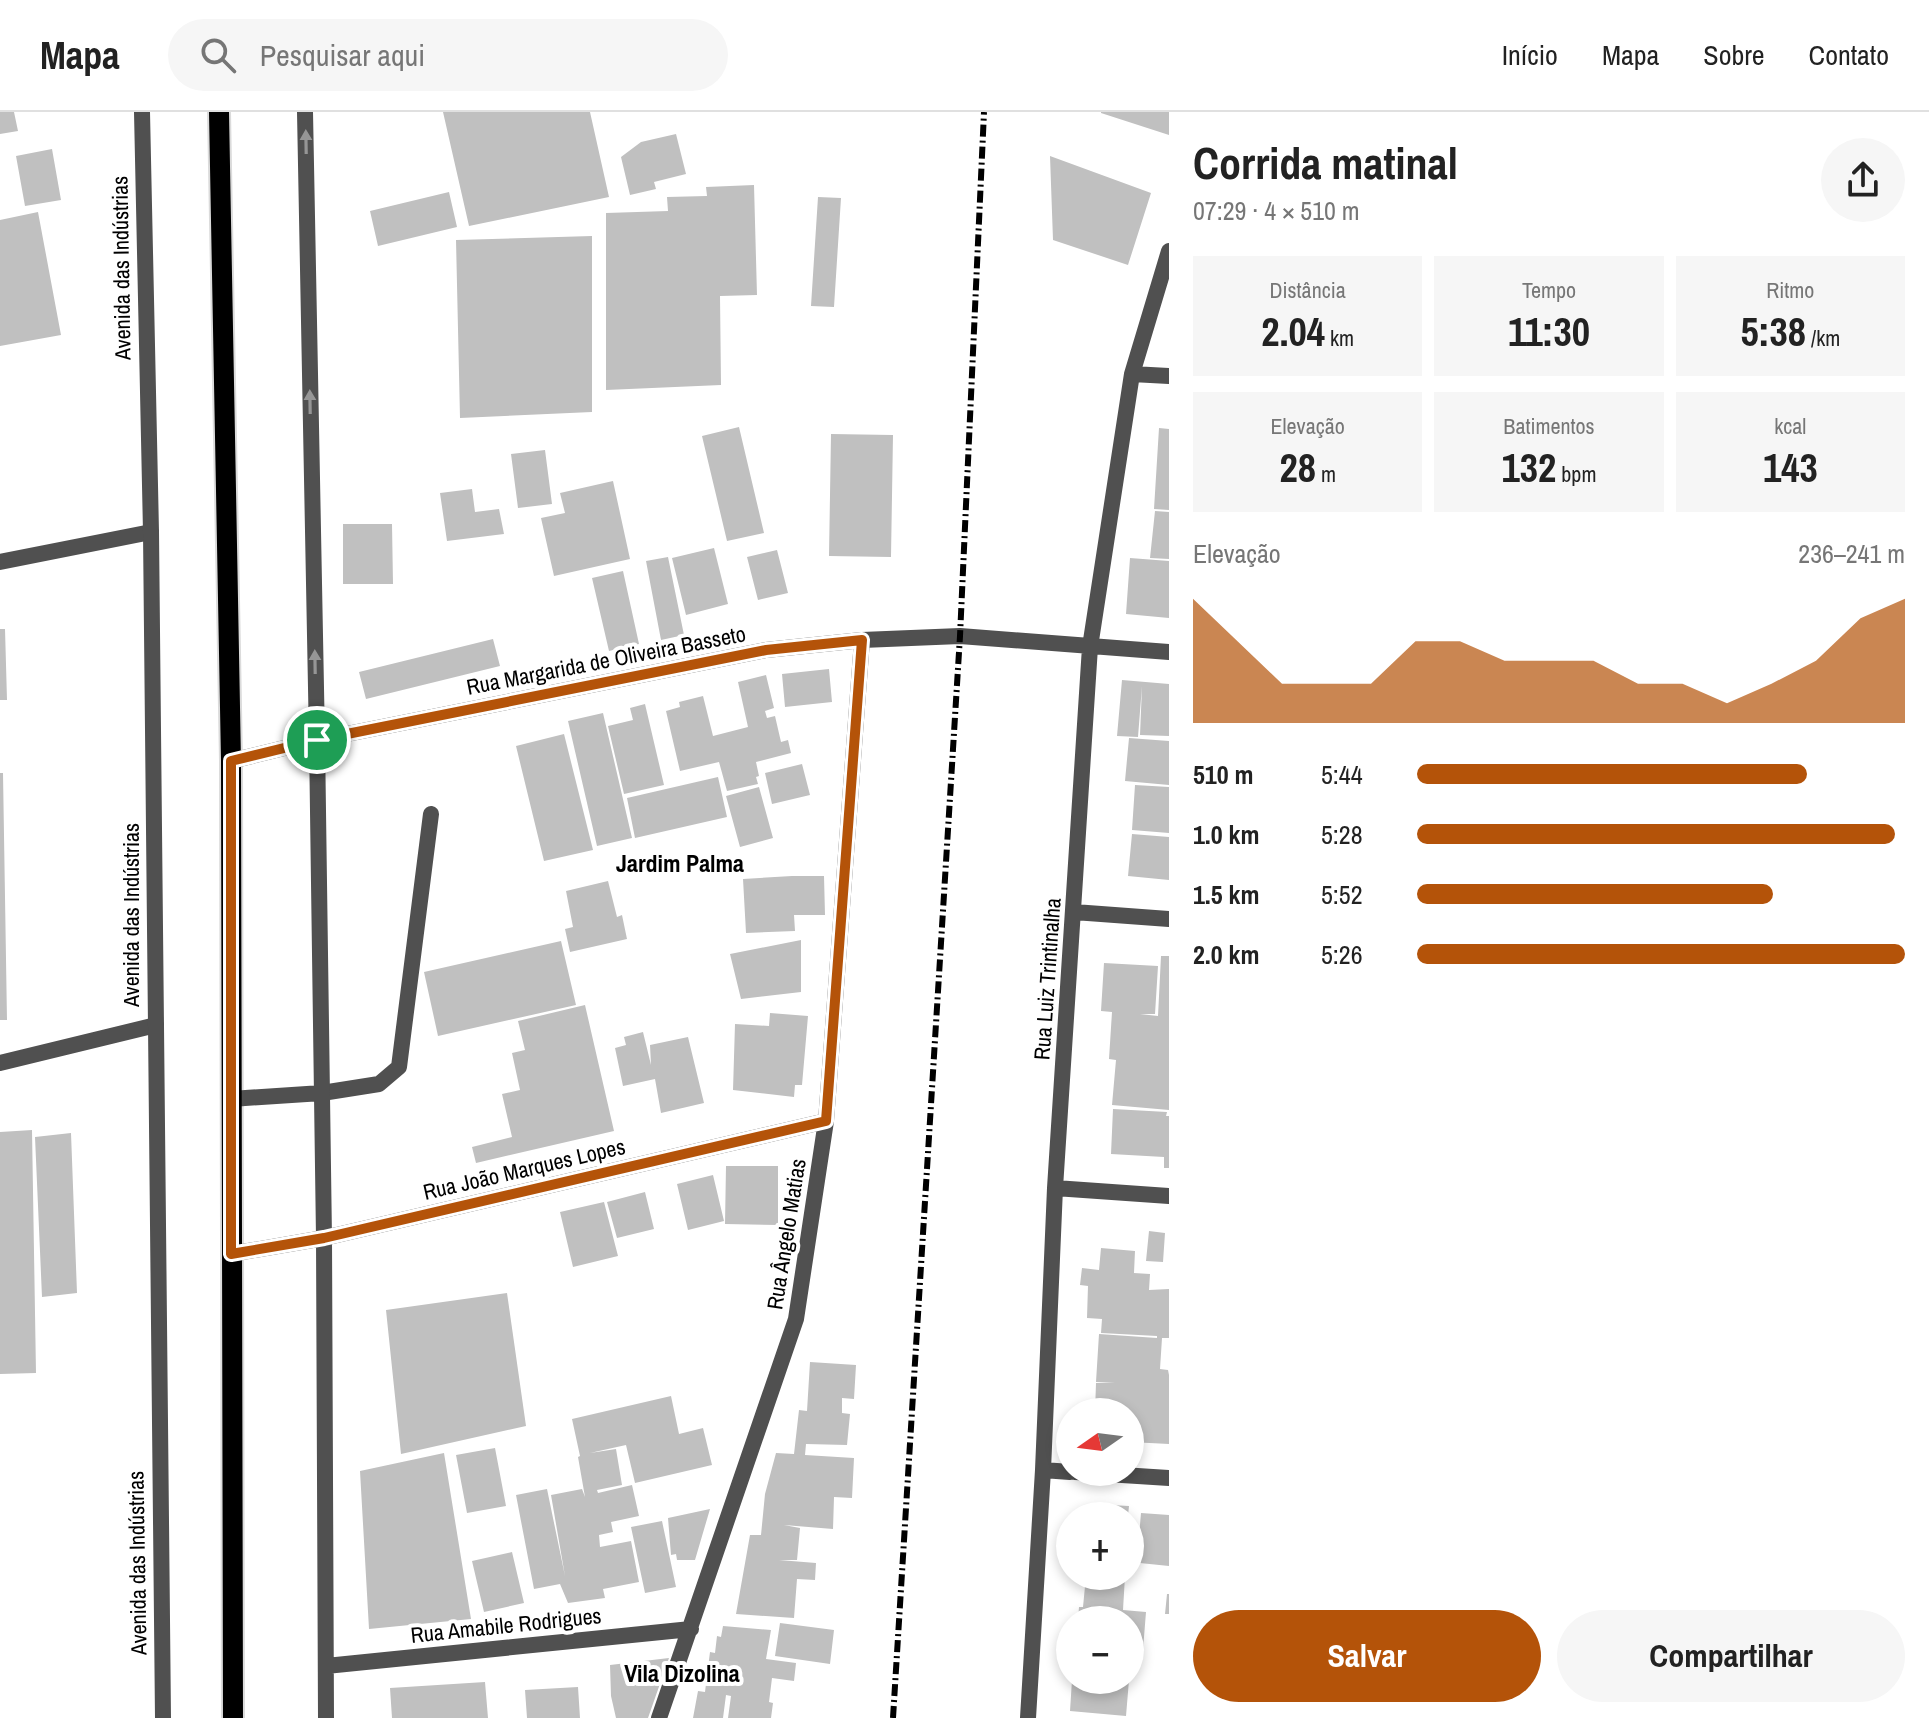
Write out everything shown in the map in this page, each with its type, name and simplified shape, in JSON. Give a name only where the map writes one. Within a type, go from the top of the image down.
[{"type":"main road","points":[[219,112],[231,761],[233,1718]]},
{"type":"street","name":"Avenida das Indústrias","points":[[142,112],[151,532],[163,1718]]},
{"type":"street","points":[[305,112],[324,1238],[326,1718]]},
{"type":"street","name":"Rua Luiz Trintinalha","points":[[1028,1718],[1055,1188],[1090,647],[1132,374],[1169,251]]},
{"type":"street","points":[[1132,374],[1169,376]]},
{"type":"street","points":[[0,562],[151,532]]},
{"type":"street","name":"Rua Margarida de Oliveira Basseto","points":[[231,761],[317,740],[766,650],[862,640],[960,636],[1169,652]]},
{"type":"street","name":"Rua Ângelo Matias","points":[[659,1718],[796,1319],[826,1121],[862,640]]},
{"type":"street","points":[[231,1099],[322,1093],[379,1084],[399,1067],[431,814]]},
{"type":"street","points":[[1074,912],[1169,919]]},
{"type":"street","points":[[0,1063],[156,1025]]},
{"type":"street","name":"Rua João Marques Lopes","points":[[231,1254],[324,1238],[826,1121]]},
{"type":"street","points":[[1055,1188],[1169,1196]]},
{"type":"street","points":[[1043,1470],[1056,1471]]},
{"type":"street","points":[[1144,1476],[1169,1478]]},
{"type":"street","name":"Rua Amabile Rodrigues","points":[[326,1666],[691,1629]]},
{"type":"building","points":[[0,112],[14,112],[18,131],[0,134]]},
{"type":"building","points":[[443,112],[590,112],[609,197],[469,226]]},
{"type":"building","points":[[1169,112],[1169,135],[1101,113]]},
{"type":"building","points":[[676,134],[686,174],[654,182],[656,189],[630,195],[621,157],[641,142]]},
{"type":"building","points":[[52,149],[61,200],[25,206],[16,156]]},
{"type":"building","points":[[1050,156],[1151,193],[1128,265],[1053,240]]},
{"type":"building","points":[[754,185],[757,295],[720,296],[721,385],[606,390],[606,213],[668,211],[667,197],[707,196],[706,187]]},
{"type":"building","points":[[449,192],[457,227],[378,246],[370,211]]},
{"type":"building","points":[[818,197],[841,198],[834,307],[811,306]]},
{"type":"building","points":[[38,212],[61,335],[0,346],[0,220]]},
{"type":"building","points":[[592,236],[592,412],[460,418],[456,240]]},
{"type":"building","points":[[739,427],[764,533],[727,541],[702,436]]},
{"type":"building","points":[[1159,428],[1169,429],[1169,510],[1154,509]]},
{"type":"building","points":[[831,434],[893,435],[891,557],[829,556]]},
{"type":"building","points":[[545,450],[552,504],[518,508],[511,454]]},
{"type":"building","points":[[613,481],[630,559],[554,576],[541,518],[565,513],[560,493]]},
{"type":"building","points":[[472,489],[475,512],[499,509],[504,534],[447,541],[440,493]]},
{"type":"building","points":[[1155,511],[1169,512],[1169,559],[1150,558]]},
{"type":"building","points":[[343,524],[392,524],[393,584],[343,584]]},
{"type":"building","points":[[714,548],[728,604],[686,615],[672,558]]},
{"type":"building","points":[[777,550],[788,593],[758,600],[747,557]]},
{"type":"building","points":[[668,557],[684,635],[661,640],[646,561]]},
{"type":"building","points":[[1130,558],[1169,561],[1169,618],[1126,614]]},
{"type":"building","points":[[623,571],[639,644],[609,651],[592,578]]},
{"type":"building","points":[[0,629],[5,629],[7,700],[0,700]]},
{"type":"building","points":[[493,639],[500,666],[366,699],[359,672]]},
{"type":"building","points":[[829,669],[832,702],[785,707],[782,674]]},
{"type":"building","points":[[766,675],[774,708],[765,711],[767,718],[775,716],[781,742],[788,740],[791,753],[756,762],[758,784],[727,791],[719,762],[680,771],[666,711],[680,707],[679,702],[703,696],[713,736],[748,727],[738,682]]},
{"type":"building","points":[[1122,680],[1169,684],[1169,736],[1140,735],[1142,686],[1138,737],[1117,736]]},
{"type":"building","points":[[645,704],[664,785],[624,794],[608,726],[633,720],[630,708]]},
{"type":"building","points":[[603,713],[632,838],[597,846],[568,721]]},
{"type":"building","points":[[564,734],[593,850],[544,861],[516,746]]},
{"type":"building","points":[[1129,738],[1169,741],[1169,785],[1125,781]]},
{"type":"building","points":[[802,764],[810,795],[772,804],[765,773]]},
{"type":"building","points":[[0,773],[3,773],[7,1020],[0,1020]]},
{"type":"building","points":[[718,777],[727,817],[635,838],[627,798]]},
{"type":"building","points":[[1135,785],[1169,787],[1169,833],[1132,830]]},
{"type":"building","points":[[759,787],[773,838],[740,847],[726,796]]},
{"type":"building","points":[[1132,834],[1169,837],[1169,880],[1128,876]]},
{"type":"building","points":[[824,876],[825,915],[794,915],[795,931],[746,933],[743,879]]},
{"type":"building","points":[[608,881],[617,917],[622,915],[627,939],[570,952],[565,929],[573,927],[566,891]]},
{"type":"building","points":[[801,940],[801,992],[741,999],[730,954]]},
{"type":"building","points":[[561,941],[576,1005],[438,1036],[424,972]]},
{"type":"building","points":[[1161,956],[1169,956],[1169,1110],[1112,1105],[1116,1060],[1109,1059],[1112,1012],[1101,1011],[1104,963],[1158,966],[1155,1014],[1140,1014],[1158,1016]]},
{"type":"building","points":[[585,1005],[614,1131],[476,1163],[472,1147],[512,1137],[502,1094],[520,1090],[512,1053],[525,1050],[518,1021]]},
{"type":"building","points":[[770,1013],[808,1016],[802,1085],[795,1085],[794,1097],[733,1090],[735,1024],[769,1026]]},
{"type":"building","points":[[643,1032],[651,1065],[650,1045],[688,1037],[704,1103],[661,1113],[655,1079],[623,1086],[615,1048],[626,1045],[624,1037]]},
{"type":"building","points":[[1113,1109],[1167,1112],[1169,1168],[1164,1168],[1164,1157],[1111,1154]]},
{"type":"building","points":[[32,1130],[36,1373],[0,1374],[0,1132]]},
{"type":"building","points":[[71,1133],[77,1293],[42,1297],[35,1137]]},
{"type":"building","points":[[726,1166],[778,1166],[778,1225],[725,1224]]},
{"type":"building","points":[[713,1175],[724,1221],[688,1230],[677,1184]]},
{"type":"building","points":[[645,1192],[654,1229],[617,1238],[607,1202]]},
{"type":"building","points":[[604,1202],[618,1256],[573,1267],[560,1212]]},
{"type":"building","points":[[1149,1231],[1165,1233],[1163,1262],[1146,1261]]},
{"type":"building","points":[[1101,1248],[1135,1251],[1134,1273],[1150,1274],[1149,1290],[1169,1289],[1169,1338],[1162,1338],[1160,1369],[1168,1370],[1169,1375],[1169,1444],[1144,1443],[1144,1398],[1095,1398],[1096,1383],[1115,1383],[1096,1382],[1099,1334],[1157,1338],[1101,1333],[1102,1319],[1087,1318],[1088,1286],[1080,1285],[1082,1268],[1099,1270]]},
{"type":"building","points":[[507,1293],[526,1426],[401,1454],[386,1310]]},
{"type":"building","points":[[810,1362],[856,1365],[854,1399],[842,1398],[842,1413],[850,1414],[847,1445],[806,1444],[805,1455],[854,1458],[852,1498],[834,1497],[833,1529],[784,1525],[800,1528],[797,1560],[779,1560],[816,1563],[815,1580],[797,1579],[794,1618],[736,1614],[750,1535],[761,1535],[765,1494],[776,1453],[794,1454],[799,1410],[807,1411]]},
{"type":"building","points":[[671,1396],[679,1434],[703,1428],[712,1465],[635,1483],[626,1445],[590,1453],[616,1449],[622,1485],[597,1490],[598,1493],[632,1485],[639,1516],[611,1522],[613,1532],[599,1535],[600,1547],[631,1541],[639,1582],[603,1589],[605,1598],[568,1603],[560,1584],[534,1589],[516,1495],[547,1489],[565,1576],[551,1495],[582,1489],[585,1497],[572,1419]]},
{"type":"building","points":[[495,1448],[506,1506],[467,1513],[456,1455]]},
{"type":"building","points":[[444,1453],[471,1619],[369,1629],[360,1471]]},
{"type":"building","points":[[710,1509],[695,1560],[677,1560],[676,1554],[671,1555],[668,1518]]},
{"type":"building","points":[[1144,1513],[1169,1515],[1169,1566],[1144,1563]]},
{"type":"building","points":[[662,1521],[676,1587],[645,1593],[631,1527]]},
{"type":"building","points":[[512,1552],[524,1603],[484,1612],[472,1561]]},
{"type":"building","points":[[1085,1590],[1124,1590],[1123,1606],[1083,1606]]},
{"type":"building","points":[[1167,1594],[1169,1614],[1165,1614]]},
{"type":"building","points":[[780,1623],[834,1630],[830,1664],[775,1656]]},
{"type":"building","points":[[723,1626],[771,1630],[766,1659],[796,1663],[794,1681],[772,1678],[771,1718],[728,1718],[731,1696],[726,1695],[723,1718],[693,1718],[698,1691],[705,1692],[710,1652],[715,1653],[717,1636],[721,1637]]},
{"type":"building","points":[[669,1658],[648,1718],[616,1718],[611,1696],[610,1665]]},
{"type":"building","points":[[485,1682],[488,1718],[392,1718],[390,1688]]},
{"type":"building","points":[[578,1687],[580,1718],[527,1718],[525,1690]]},
{"type":"building","points":[[1071,1694],[1128,1694],[1126,1716],[1070,1711]]},
{"type":"railway","points":[[893,1718],[960,636],[984,112]]},
{"type":"district","name":"Jardim Palma","points":[[680,863]]},
{"type":"district","name":"Vila Dizolina","points":[[682,1673]]},
{"type":"route","points":[[862,640],[826,1121],[324,1238],[231,1254],[231,761],[317,740],[766,650],[862,640]]}]
